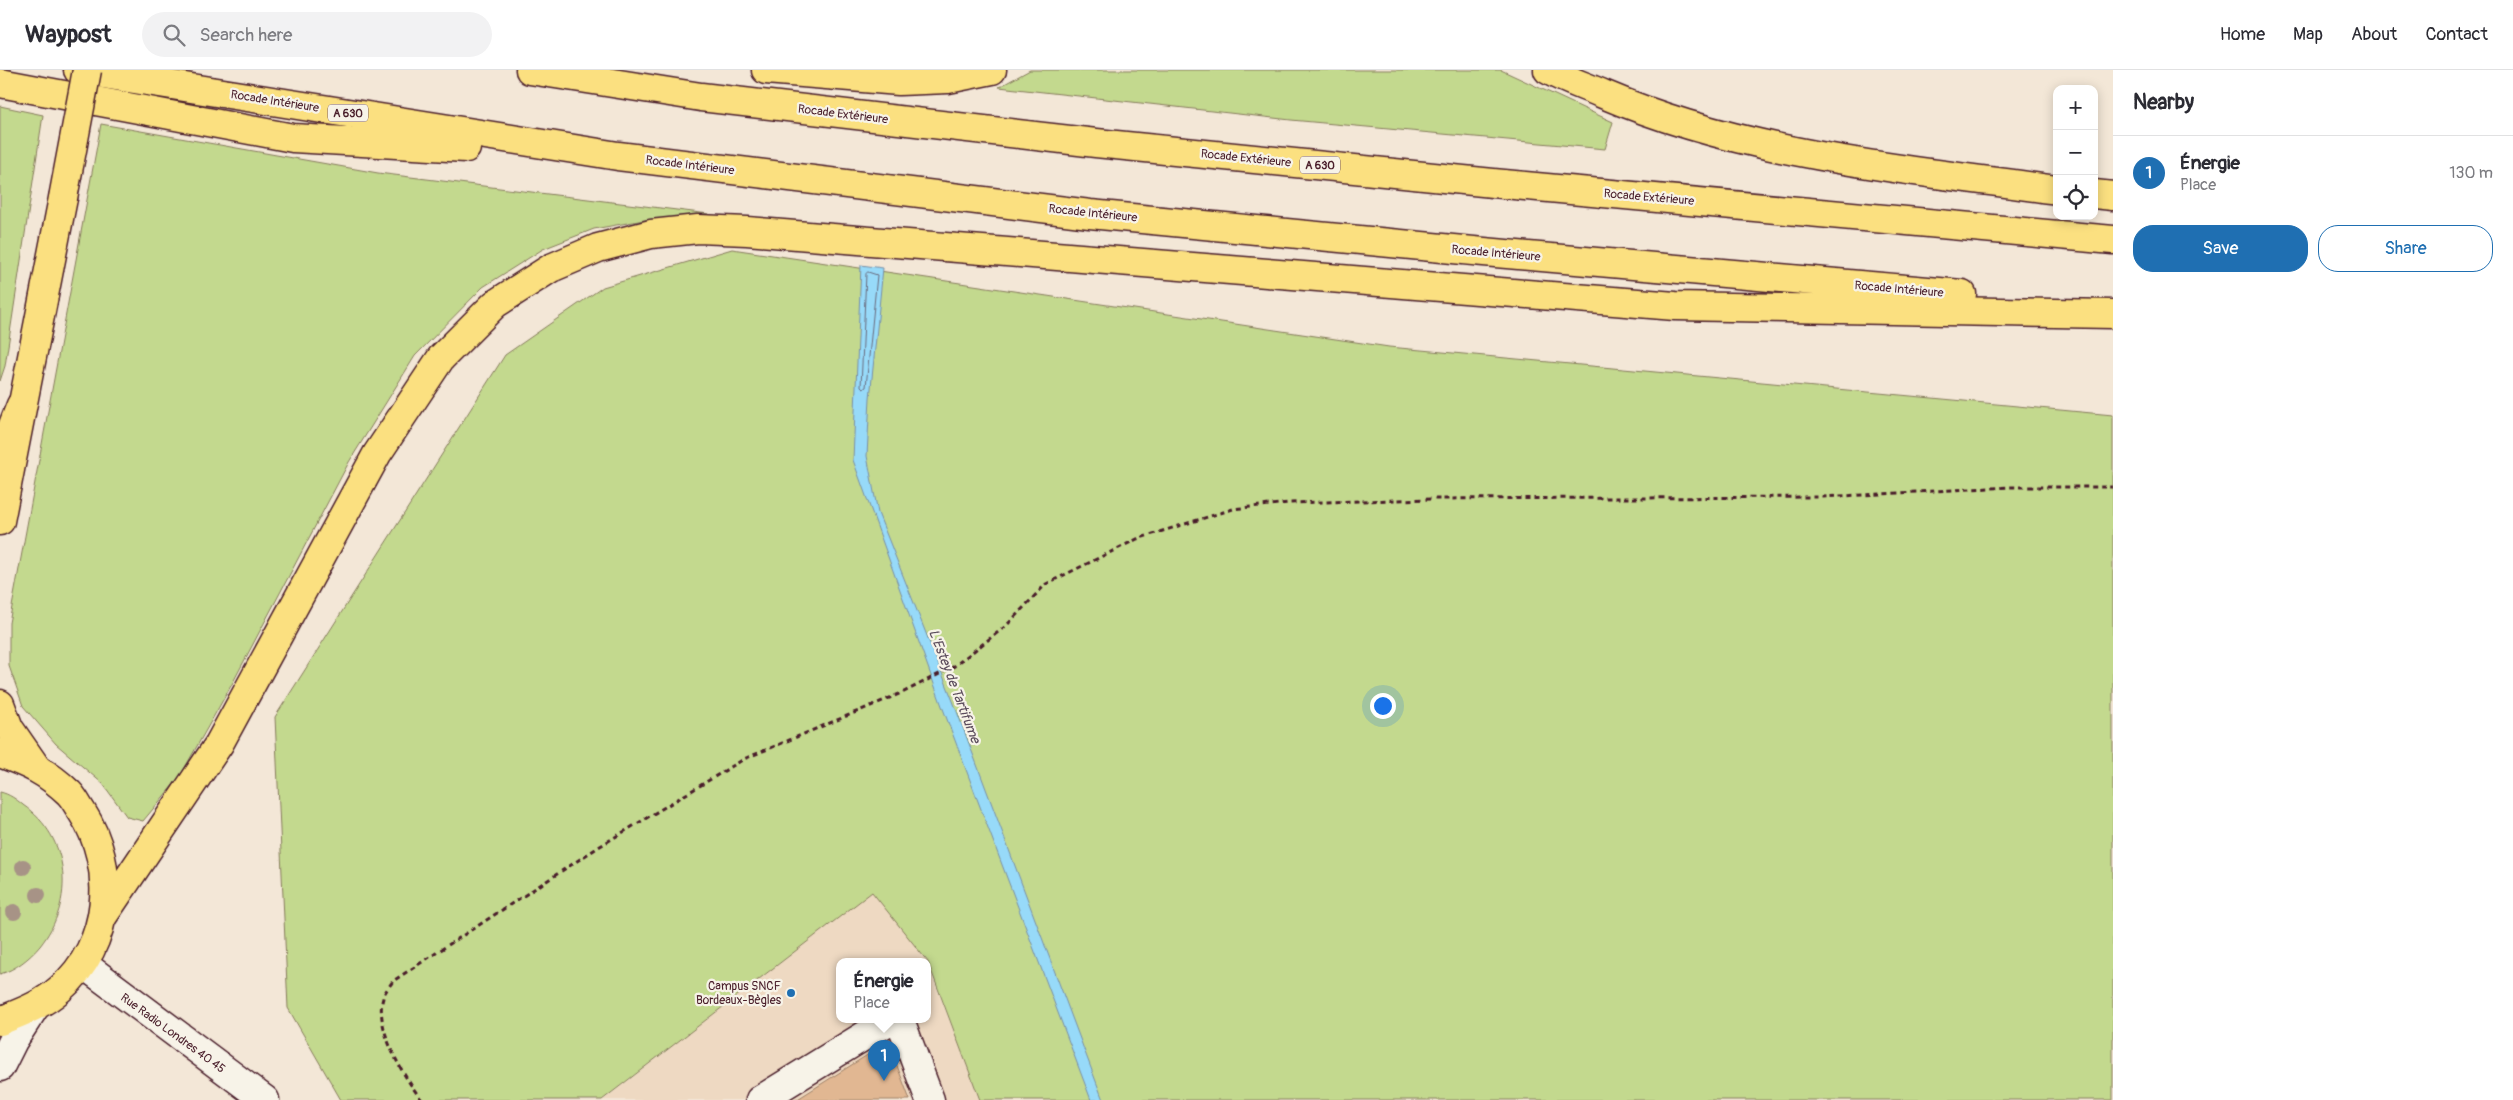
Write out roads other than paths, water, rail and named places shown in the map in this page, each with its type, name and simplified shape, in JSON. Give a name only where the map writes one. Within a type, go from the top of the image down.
[{"type":"main road","name":"Rocade Intérieure","points":[[78,70],[618,156],[1090,214],[1484,252],[2113,308]]},
{"type":"main road","points":[[0,520],[87,70]]},
{"type":"main road","name":"Rocade Extérieure","points":[[530,70],[701,97],[1096,143],[1493,183],[2113,240]]},
{"type":"main road","points":[[766,70],[899,81],[948,79],[992,70]]},
{"type":"main road","points":[[1548,70],[1644,111],[1729,137],[1849,161],[2053,189]]},
{"type":"main road","points":[[0,83],[292,138],[618,156]]},
{"type":"main road","points":[[2098,194],[2113,196]]},
{"type":"main road","points":[[0,1021],[35,1008],[61,988],[82,964],[95,940],[103,916],[220,744],[377,454],[441,358],[495,304],[551,268],[598,248],[652,234],[698,229],[747,231],[1675,306],[2113,314]]},
{"type":"main road","points":[[0,458],[21,405]]},
{"type":"main road","points":[[0,704],[9,728],[36,767],[70,794],[94,830],[105,872],[103,916]]},
{"type":"main road","points":[[0,753],[36,767]]},
{"type":"street","name":"Rue Radio Londres 40 45","points":[[82,964],[265,1100]]},
{"type":"street","points":[[0,1067],[13,1041],[35,1008]]},
{"type":"street","points":[[760,1100],[885,1023]]},
{"type":"street","points":[[901,1023],[930,1100]]},
{"type":"water","points":[[861,265],[883,268],[870,398],[867,456],[878,513],[953,701],[1103,1100],[1091,1100],[942,706],[853,460]]},
{"type":"place","name":"Campus SNCF Bordeaux-Bègles","points":[[791,993]]},
{"type":"place","name":"Énergie","points":[[884,1081]]},
{"type":"water label","name":"L'Estey de Tartifume","points":[[955,686]]}]
